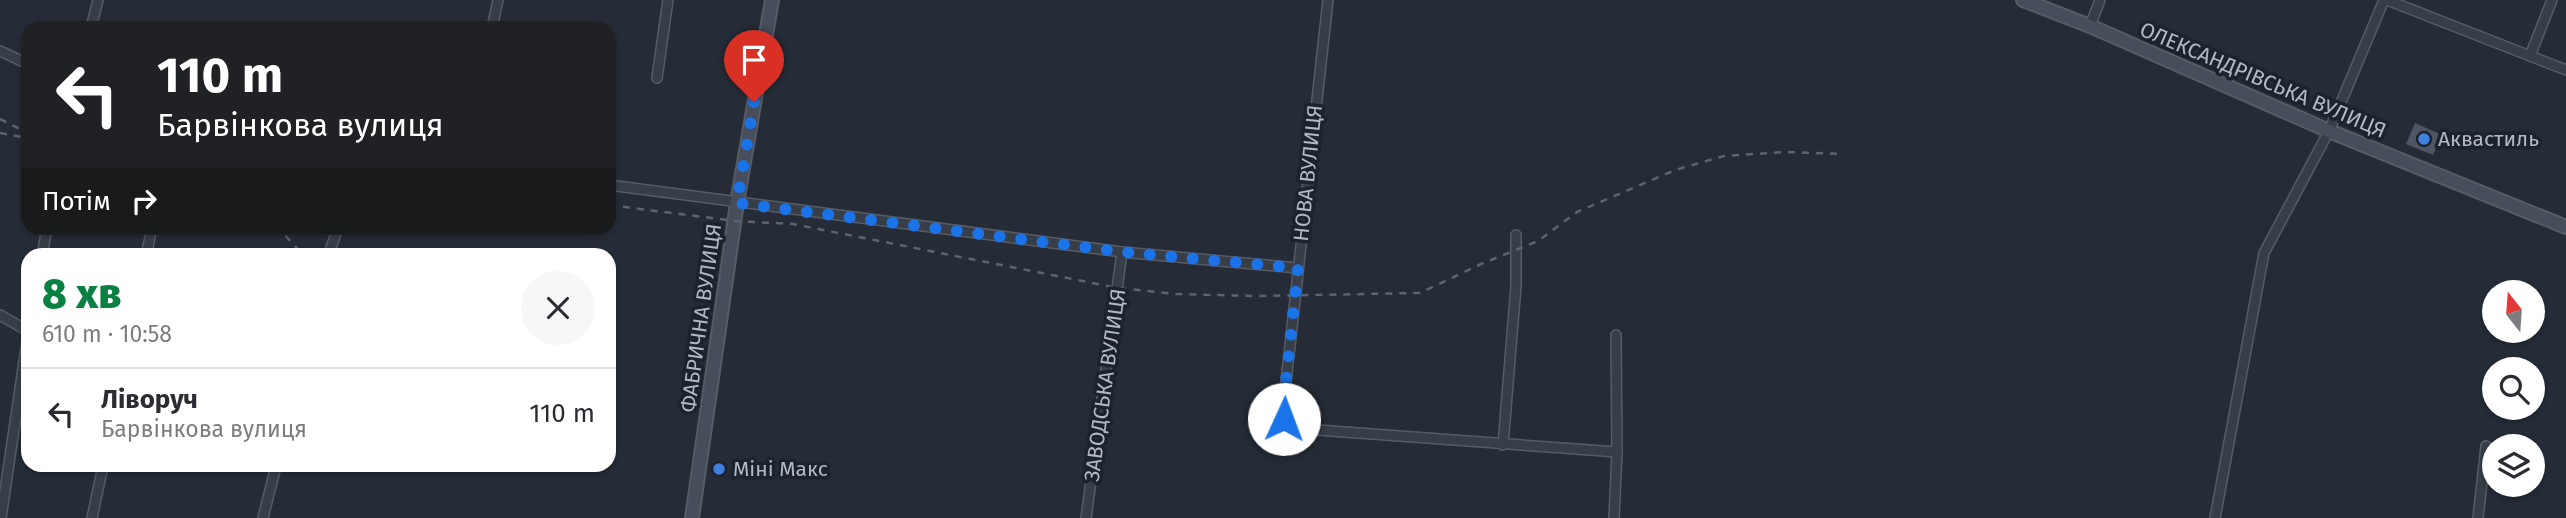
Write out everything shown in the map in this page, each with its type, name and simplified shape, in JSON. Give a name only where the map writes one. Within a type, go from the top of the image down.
[{"type":"main road","name":"ФАБРИЧНА ВУЛИЦЯ","points":[[692,518],[737,203],[772,0]]},
{"type":"main road","name":"ОЛЕКСАНДРІВСЬКА ВУЛИЦЯ","points":[[2024,0],[2090,26],[2329,131],[2566,228]]},
{"type":"street","points":[[93,21],[98,0]]},
{"type":"street","points":[[494,21],[498,0]]},
{"type":"street","points":[[657,78],[668,0]]},
{"type":"street","name":"НОВА ВУЛИЦЯ","points":[[1328,0],[1284,419],[1290,428],[1503,445]]},
{"type":"street","points":[[2090,26],[2100,0]]},
{"type":"street","points":[[2215,518],[2264,253],[2329,131],[2386,0],[2399,1],[2566,70]]},
{"type":"street","points":[[2529,56],[2552,0]]},
{"type":"street","points":[[0,51],[21,61]]},
{"type":"street","points":[[616,186],[1122,252],[1298,268]]},
{"type":"street","points":[[1516,235],[1516,286],[1503,445],[1617,452]]},
{"type":"street","name":"ЗАВОДСЬКА ВУЛИЦЯ","points":[[1086,518],[1122,252]]},
{"type":"street","points":[[0,315],[21,328]]},
{"type":"street","points":[[1614,518],[1617,452],[1616,335]]},
{"type":"street","points":[[1,518],[21,380]]},
{"type":"street","points":[[92,518],[102,472]]},
{"type":"street","points":[[263,518],[274,472]]},
{"type":"street","points":[[2478,518],[2482,482]]},
{"type":"building","name":"Аквастиль","points":[[2415,123],[2442,135],[2433,155],[2406,144]]},
{"type":"railway","points":[[0,119],[21,130]]},
{"type":"railway","points":[[0,133],[21,137]]},
{"type":"railway","points":[[616,206],[735,221],[793,224],[1118,288],[1176,294],[1253,296],[1420,293],[1538,241],[1577,212],[1675,170],[1724,156],[1785,152],[1841,154]]},
{"type":"railway","points":[[285,235],[297,248]]},
{"type":"place","name":"Аквастиль","points":[[2424,139]]},
{"type":"place","name":"Міні Макс","points":[[719,469]]},
{"type":"route","points":[[754,102],[737,203],[1122,252],[1298,268],[1284,419]]}]
